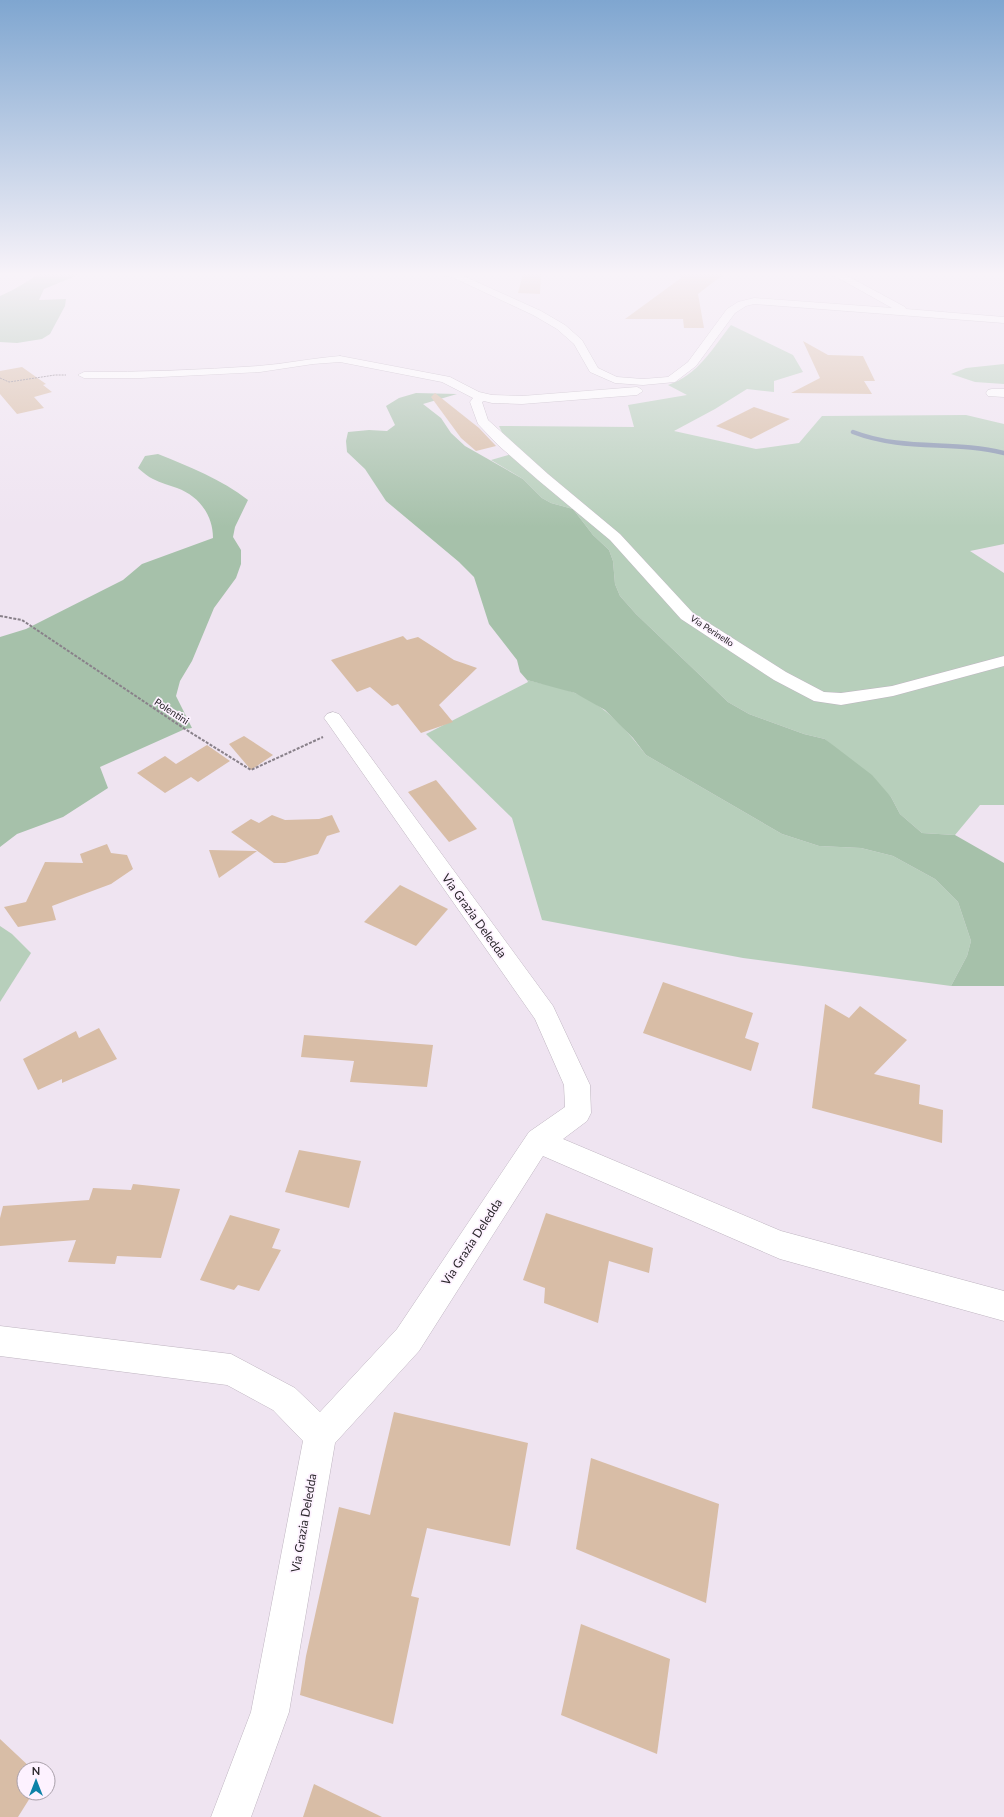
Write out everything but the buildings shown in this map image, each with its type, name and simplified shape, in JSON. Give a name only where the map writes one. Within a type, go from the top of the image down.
[{"type":"street","points":[[586,358],[594,370],[615,380],[644,382],[668,380]]},
{"type":"street","points":[[84,375],[141,376],[253,369],[340,359],[446,379],[475,395],[492,399],[522,400],[629,392],[660,387],[692,364],[697,358]]},
{"type":"street","name":"Via Perinello","points":[[481,396],[476,402],[482,421],[502,442],[615,536],[687,616],[787,680],[820,697],[841,699],[893,691],[1004,661]]},
{"type":"street","name":"Via Grazia Deledda","points":[[231,1817],[270,1712],[320,1435],[408,1340],[538,1141],[578,1113],[577,1085],[544,1013],[337,723]]},
{"type":"street","points":[[538,1141],[780,1245],[1004,1306]]},
{"type":"street","points":[[0,1341],[231,1370],[284,1399],[320,1435]]},
{"type":"path","points":[[0,378],[9,382],[55,375],[84,375]]},
{"type":"path","name":"Polentini","points":[[0,616],[22,620],[185,729],[251,770],[337,723]]},
{"type":"green space","points":[[706,358],[795,358],[803,372],[774,381],[774,392],[747,389],[715,409],[674,431],[756,449],[799,443],[822,416],[966,415],[1004,424],[1004,544],[970,551],[1004,573],[1004,805],[980,805],[955,835],[922,833],[900,814],[891,797],[825,739],[804,734],[749,714],[728,702],[636,614],[620,596],[615,584],[613,561],[609,550],[593,535],[573,509],[551,503],[542,498],[523,479],[491,460],[512,454],[499,426],[634,427],[628,405],[687,395],[668,385],[688,375]]},
{"type":"green space","points":[[1004,364],[1004,384],[975,382],[951,374],[966,368]]},
{"type":"green space","points":[[416,393],[457,394],[423,404],[441,418],[451,433],[465,446],[523,479],[542,498],[551,503],[573,509],[593,535],[609,550],[613,561],[615,584],[620,596],[636,614],[728,702],[749,714],[804,734],[825,739],[872,775],[891,797],[900,814],[922,833],[955,835],[1004,863],[1004,986],[951,986],[967,956],[971,941],[958,902],[935,879],[893,856],[861,848],[819,846],[782,834],[646,755],[633,738],[605,710],[575,693],[527,680],[520,672],[517,660],[489,624],[474,577],[459,562],[386,501],[365,469],[347,452],[346,441],[348,432],[369,430],[387,431],[395,425],[386,406],[399,398]]},
{"type":"green space","points":[[158,454],[216,480],[248,500],[235,527],[233,537],[241,550],[241,564],[236,578],[214,608],[192,661],[180,681],[176,696],[192,728],[185,729],[100,767],[108,788],[63,817],[17,834],[0,847],[0,637],[26,629],[123,580],[142,564],[213,538],[207,514],[198,501],[177,488],[151,478],[138,468],[145,456]]},
{"type":"green space","points":[[527,680],[575,693],[596,704],[615,719],[646,755],[782,834],[819,846],[861,848],[893,856],[935,879],[958,902],[971,941],[967,956],[951,986],[743,958],[542,920],[512,818],[426,734],[528,682]]},
{"type":"green space","points":[[0,926],[12,934],[31,953],[0,1002]]},
{"type":"waterway","points":[[853,432],[891,442],[966,447],[1004,453]]}]
